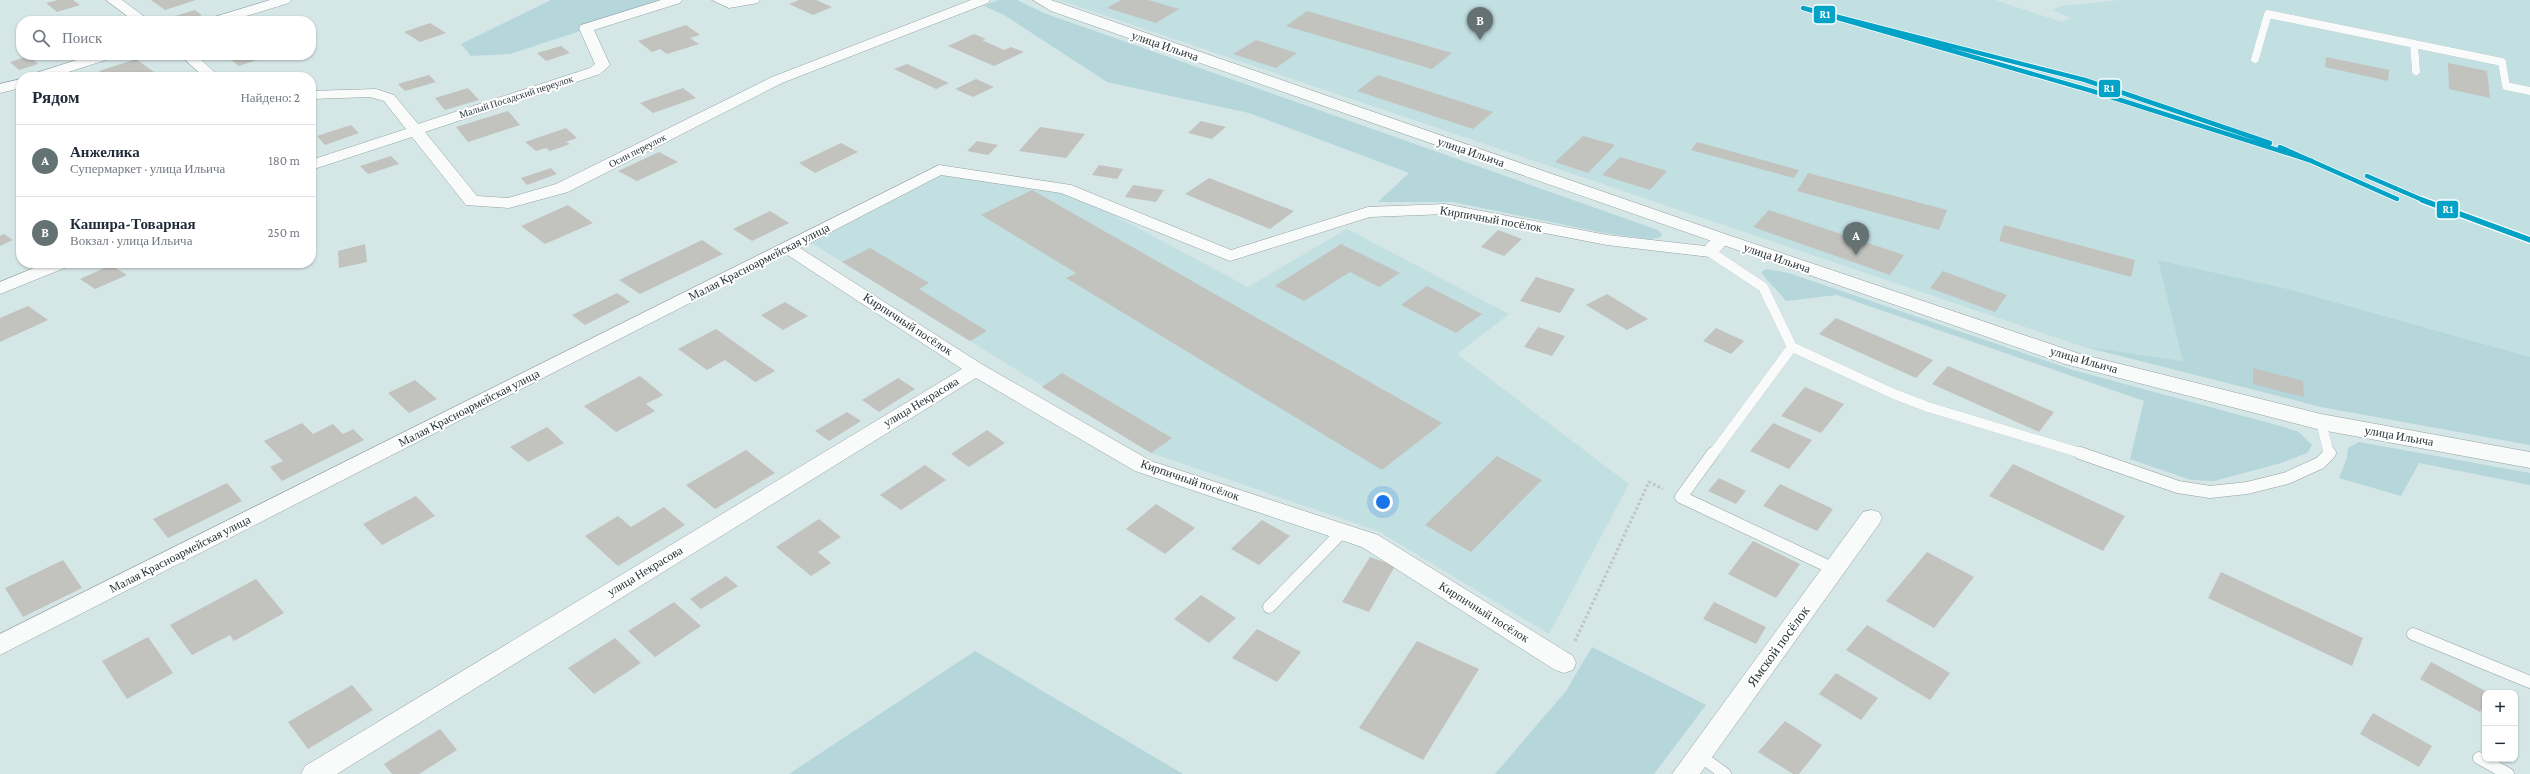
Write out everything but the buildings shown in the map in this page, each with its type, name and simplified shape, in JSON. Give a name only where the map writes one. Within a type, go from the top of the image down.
[{"type":"street","points":[[113,0],[136,16]]},
{"type":"street","points":[[232,16],[284,0]]},
{"type":"street","name":"Малый Посадский переулок","points":[[414,130],[595,71],[603,65],[586,28],[675,0]]},
{"type":"street","points":[[719,0],[729,4],[753,0]]},
{"type":"street","name":"Осин переулок","points":[[414,130],[472,201],[509,203],[562,188],[777,80],[983,0]]},
{"type":"street","name":"улица Ильича","points":[[1040,0],[1056,8],[1715,246],[2073,358],[2321,422],[2530,460]]},
{"type":"street","points":[[54,72],[91,60]]},
{"type":"street","points":[[193,60],[207,72]]},
{"type":"street","points":[[0,89],[16,84]]},
{"type":"street","points":[[316,95],[370,92],[388,98],[414,130],[316,162]]},
{"type":"street","name":"Кирпичный посёлок","points":[[939,170],[1065,189],[1230,256],[1368,212],[1445,208],[1607,240],[1671,249],[1715,246]]},
{"type":"street","name":"Малая Красноармейская улица","points":[[0,645],[939,170]]},
{"type":"street","name":"Кирпичный посёлок","points":[[787,247],[976,368],[1143,466],[1370,541],[1564,663]]},
{"type":"street","points":[[0,289],[49,268]]},
{"type":"street","name":"улица Некрасова","points":[[314,774],[976,368]]},
{"type":"street","name":"Ямской посёлок","points":[[1685,774],[1872,518]]},
{"type":"lane","points":[[2255,59],[2268,14],[2502,62],[2506,86],[2530,91]]},
{"type":"lane","points":[[2414,44],[2416,71]]},
{"type":"lane","points":[[1715,246],[1763,287],[1792,347],[1894,394],[1928,407],[2143,473],[2196,491],[2228,492],[2297,474],[2322,462],[2330,454],[2321,422]]},
{"type":"lane","points":[[1792,347],[1681,497],[1834,569]]},
{"type":"lane","points":[[1269,607],[1343,531]]},
{"type":"lane","points":[[2413,634],[2530,682]]},
{"type":"lane","points":[[1699,755],[1725,774]]},
{"type":"lane","points":[[2479,758],[2508,774]]},
{"type":"path","points":[[1564,663],[1648,482],[1681,497]]},
{"type":"shaded area","points":[[551,0],[675,0],[510,54],[471,56],[461,44]]},
{"type":"shaded area","points":[[998,0],[1017,0],[1044,13],[1658,230],[1662,234],[1661,237],[1650,239],[1604,233],[1453,202],[1378,202],[1409,173],[1249,113],[1107,82],[1004,15],[984,6]]},
{"type":"shaded area","points":[[1059,0],[1995,0],[2062,22],[2071,18],[2052,10],[2061,6],[2120,0],[2530,0],[2530,357],[2288,289],[2158,260],[2184,361],[2081,346]]},
{"type":"shaded area","points":[[939,170],[1065,189],[1248,287],[1347,229],[1509,314],[1457,354],[1629,484],[1549,634],[1378,531],[1151,453],[805,239]]},
{"type":"shaded area","points":[[2158,260],[2288,289],[2530,357],[2530,445],[2321,407],[2081,346],[2183,361]]},
{"type":"shaded area","points":[[1766,269],[1789,273],[2073,370],[2284,427],[2299,432],[2312,445],[2307,453],[2281,463],[2214,481],[2191,480],[2130,459],[2144,401],[1837,295],[1786,301],[1761,272]]},
{"type":"shaded area","points":[[2359,442],[2530,473],[2530,485],[2419,463],[2401,496],[2339,478],[2347,458],[2348,448]]},
{"type":"shaded area","points":[[1592,647],[1706,705],[1654,774],[1495,774],[1566,691]]},
{"type":"shaded area","points":[[975,651],[1183,774],[789,774]]},
{"type":"transit line","name":"R1","points":[[2270,143],[2085,80],[1803,8],[2092,91],[2312,161]]},
{"type":"transit line","name":"R1","points":[[2280,147],[2397,199]]},
{"type":"transit line","name":"R1","points":[[2367,176],[2411,196],[2530,240]]},
{"type":"place","name":"Кашира-Товарная","points":[[1480,40]]},
{"type":"place","name":"Анжелика","points":[[1856,255]]}]
